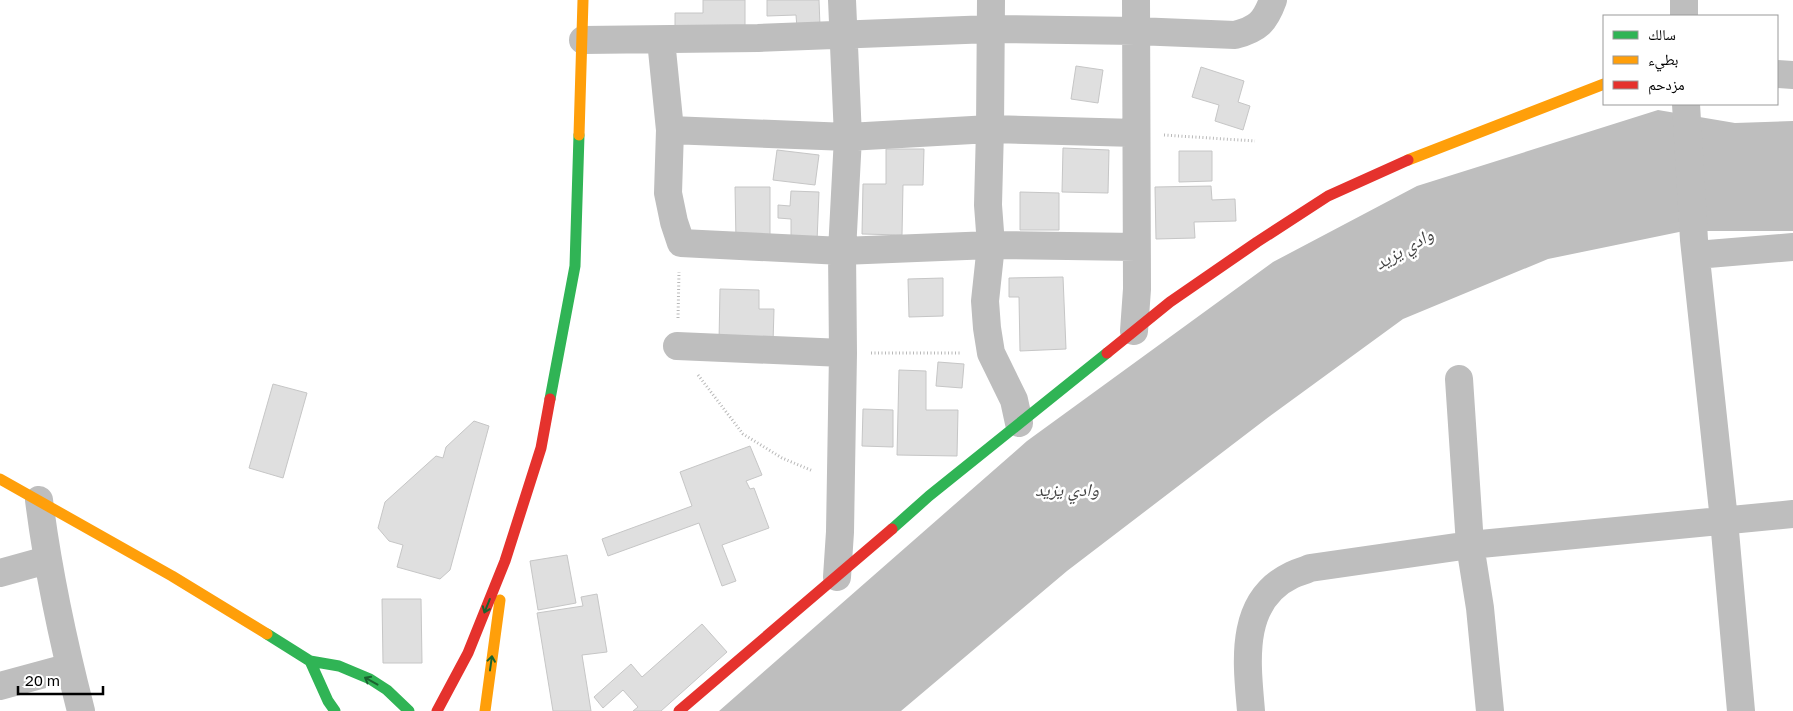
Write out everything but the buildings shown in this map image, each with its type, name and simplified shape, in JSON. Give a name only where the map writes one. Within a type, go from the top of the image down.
[{"type":"main road","points":[[436,711],[468,653],[505,561],[541,448],[574,266],[584,0]]},
{"type":"main road","points":[[679,711],[929,496],[1134,331],[1202,279],[1328,196],[1410,159],[1603,84]]},
{"type":"main road","points":[[0,479],[172,576],[310,661],[339,666],[370,679],[387,690],[409,711]]},
{"type":"main road","points":[[485,711],[505,561]]},
{"type":"main road","points":[[310,661],[328,701],[335,711]]},
{"type":"street","points":[[837,577],[843,353],[842,251],[848,137],[842,0]]},
{"type":"street","points":[[991,0],[988,205],[991,245],[985,301],[991,353],[1014,400],[1020,423]]},
{"type":"street","points":[[1134,331],[1137,289],[1136,0]]},
{"type":"street","points":[[583,40],[661,40],[991,30],[1235,34],[1250,31],[1262,22],[1268,14],[1273,0]]},
{"type":"street","points":[[1684,0],[1684,15]]},
{"type":"street","points":[[661,40],[670,130],[668,193],[680,243],[842,251],[991,245],[1136,247]]},
{"type":"street","points":[[1778,74],[1793,75]]},
{"type":"street","points":[[1686,105],[1695,248],[1724,520],[1741,711]]},
{"type":"street","points":[[670,130],[848,137],[990,129],[1136,133]]},
{"type":"street","points":[[1695,248],[1793,247]]},
{"type":"street","points":[[677,346],[843,353]]},
{"type":"street","points":[[1459,379],[1470,545],[1480,608],[1490,711]]},
{"type":"street","points":[[39,500],[47,560],[81,711]]},
{"type":"street","points":[[1251,711],[1247,665],[1248,637],[1256,614],[1263,599],[1274,587],[1291,575],[1310,568],[1470,545],[1793,514]]},
{"type":"street","points":[[0,573],[47,560]]},
{"type":"street","points":[[0,686],[70,667]]},
{"type":"path","points":[[1136,133],[1256,141]]},
{"type":"path","points":[[680,243],[677,346],[743,434],[782,458],[841,483]]},
{"type":"path","points":[[843,353],[991,353]]},
{"type":"water","name":"وادي يزيد","points":[[1658,110],[1735,123],[1793,121],[1793,231],[1684,231],[1548,259],[1403,319],[1266,419],[1067,571],[901,711],[719,711],[1027,441],[1273,262],[1417,186]]},
{"type":"traffic: fast","points":[[550,399],[575,266],[579,135]]},
{"type":"traffic: fast","points":[[892,529],[929,496],[1107,353]]},
{"type":"traffic: fast","points":[[267,634],[310,661],[339,666],[370,679],[387,690],[409,711]]},
{"type":"traffic: fast","points":[[310,661],[328,701],[335,711]]},
{"type":"traffic: slow","points":[[579,135],[583,0]]},
{"type":"traffic: slow","points":[[1408,160],[1603,84]]},
{"type":"traffic: slow","points":[[0,479],[172,576],[267,634]]},
{"type":"traffic: slow","points":[[485,711],[500,600]]},
{"type":"traffic: jam","points":[[1107,353],[1170,302],[1328,196],[1408,160]]},
{"type":"traffic: jam","points":[[437,711],[468,653],[505,561],[541,448],[550,399]]},
{"type":"traffic: jam","points":[[679,711],[892,529]]}]
